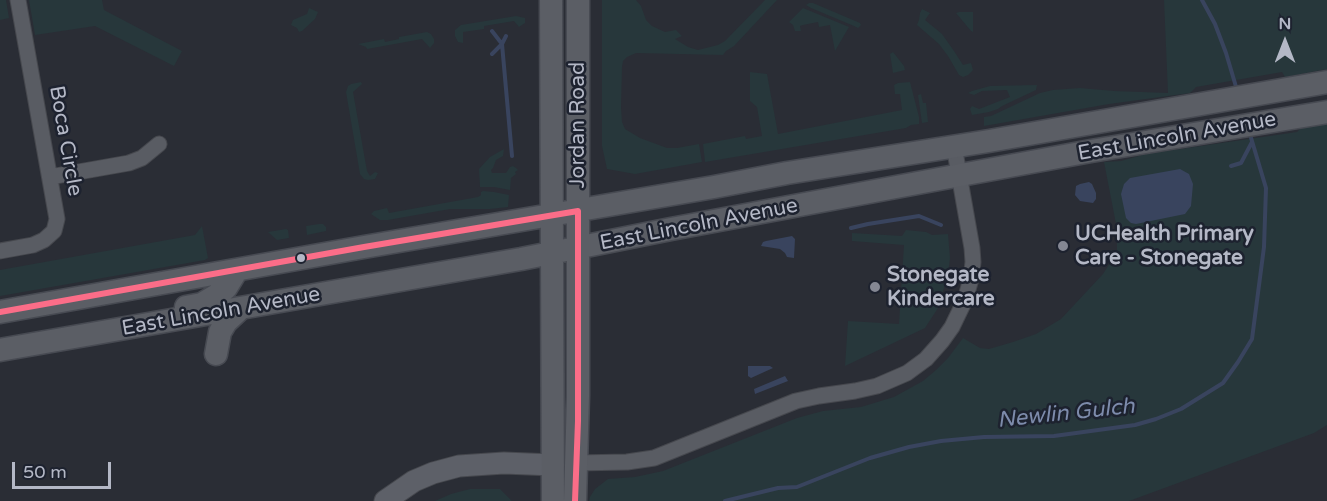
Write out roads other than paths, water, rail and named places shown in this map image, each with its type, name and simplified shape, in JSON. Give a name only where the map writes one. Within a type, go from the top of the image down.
[{"type":"main road","name":"Jordan Road","points":[[551,0],[553,501]]},
{"type":"main road","name":"Jordan Road","points":[[573,501],[578,404],[578,0]]},
{"type":"main road","name":"East Lincoln Avenue","points":[[0,312],[714,188],[787,173],[1327,82]]},
{"type":"main road","name":"East Lincoln Avenue","points":[[0,350],[240,309],[959,176],[1327,112]]},
{"type":"main road","points":[[93,334],[120,320],[202,304],[226,288],[237,270]]},
{"type":"main road","points":[[181,319],[203,335],[216,354],[220,332],[226,322],[240,309]]},
{"type":"main road","points":[[553,465],[564,491],[573,501]]},
{"type":"street","name":"Boca Circle","points":[[0,251],[33,245],[45,240],[55,227],[57,219],[18,0]]},
{"type":"street","points":[[50,177],[129,163],[142,158],[159,144]]},
{"type":"street","points":[[576,463],[621,463],[654,458],[796,401],[866,390],[916,367],[934,351],[952,327],[964,305],[971,279],[972,248],[954,146]]},
{"type":"street","points":[[385,501],[414,481],[444,469],[504,463],[553,465]]},
{"type":"water","points":[[1180,169],[1189,174],[1193,184],[1191,206],[1185,214],[1136,224],[1126,218],[1121,194],[1124,184],[1130,178]]},
{"type":"water","points":[[1089,182],[1096,193],[1093,203],[1080,201],[1075,195],[1076,186]]},
{"type":"water","points":[[792,236],[795,239],[794,258],[787,257],[780,249],[761,246],[766,241]]},
{"type":"water","points":[[748,366],[773,368],[751,378],[748,376]]},
{"type":"water","points":[[785,376],[788,381],[755,394],[754,389]]},
{"type":"waterway","name":"Newlin Gulch","points":[[1202,0],[1215,24],[1237,90]]},
{"type":"waterway","points":[[492,31],[502,44],[506,36]]},
{"type":"waterway","points":[[502,44],[512,156]]},
{"type":"waterway","points":[[492,54],[502,44]]},
{"type":"waterway","name":"Newlin Gulch","points":[[725,501],[778,488],[797,487],[870,458],[941,441],[984,437],[1054,436],[1135,425],[1181,409],[1223,383],[1252,339],[1264,247],[1266,188],[1249,131]]},
{"type":"waterway","points":[[1231,166],[1241,163],[1252,142]]},
{"type":"waterway","points":[[851,228],[919,216],[941,225]]},
{"type":"place","name":"UCHealth Primary Care - Stonegate","points":[[1063,246]]},
{"type":"place","name":"Stonegate Kindercare","points":[[875,287]]}]
